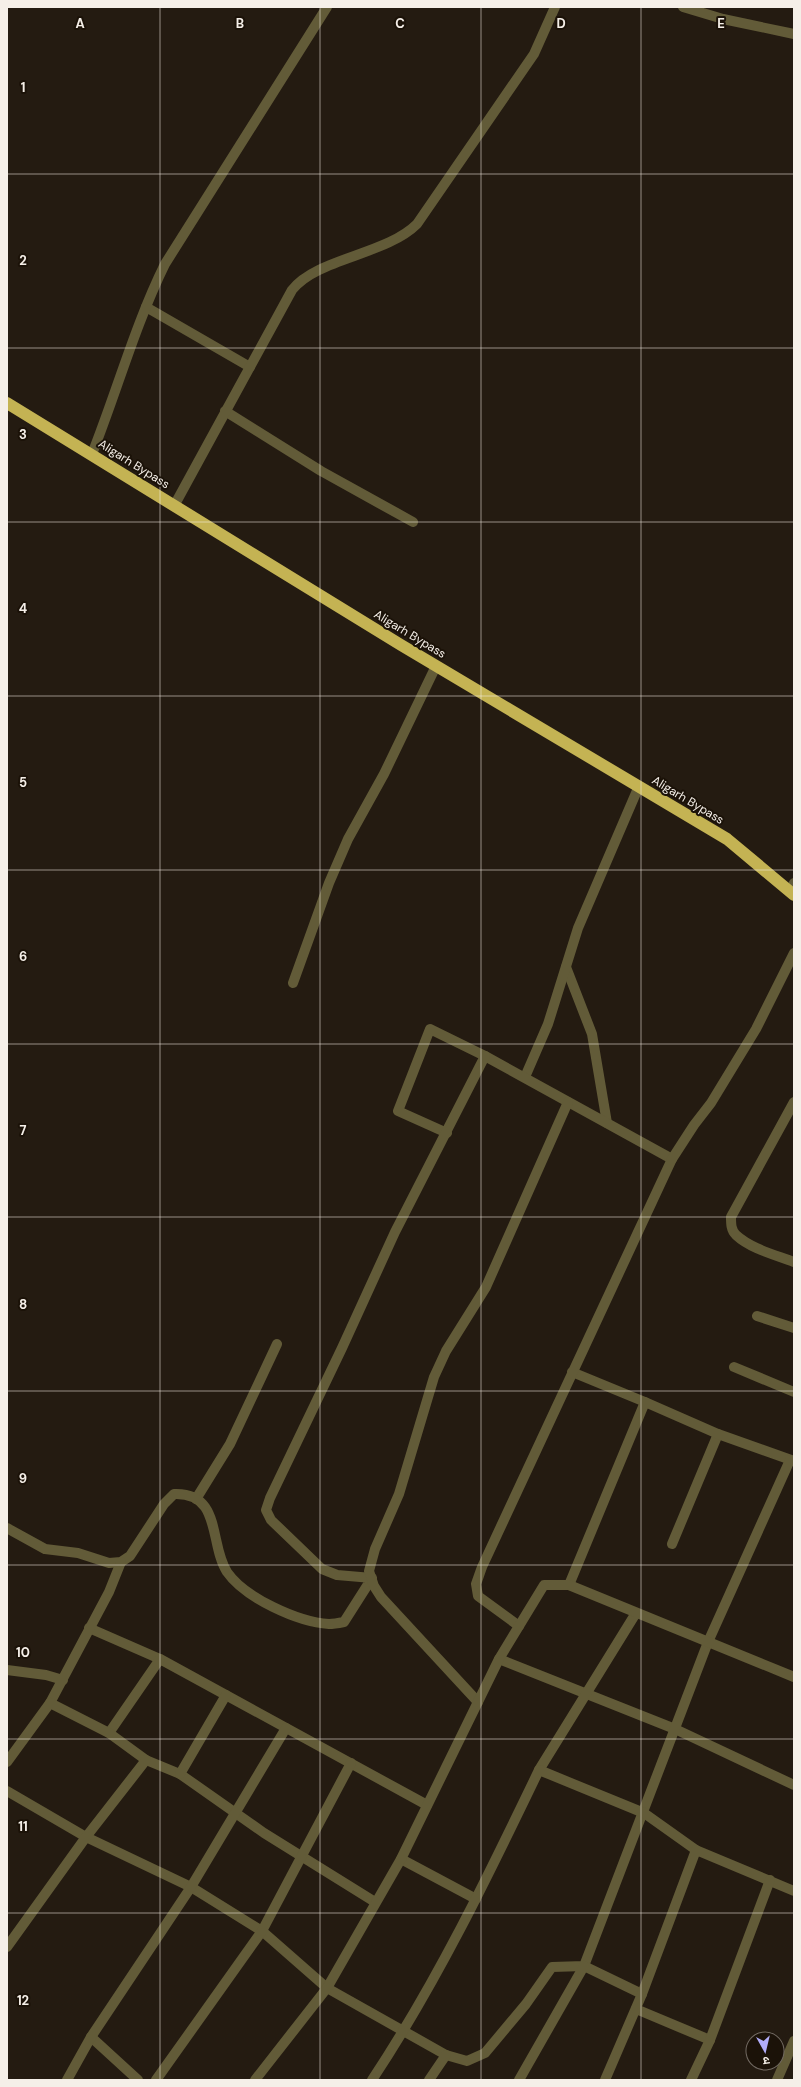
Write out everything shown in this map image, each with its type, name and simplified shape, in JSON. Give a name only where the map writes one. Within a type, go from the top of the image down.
[{"type":"highway","name":"Aligarh Bypass","points":[[7,403],[436,666],[726,839],[793,890]]},
{"type":"street","points":[[92,454],[110,409],[146,307],[165,264],[327,7]]},
{"type":"street","points":[[174,506],[225,411],[297,284],[311,274],[402,236],[418,224],[534,54],[554,7]]},
{"type":"street","points":[[683,7],[723,19],[794,34]]},
{"type":"street","points":[[146,307],[250,367]]},
{"type":"street","points":[[225,411],[321,471],[413,522]]},
{"type":"street","points":[[293,984],[345,845],[387,769],[436,666]]},
{"type":"street","points":[[525,1077],[548,1024],[578,928],[639,786]]},
{"type":"street","points":[[519,1626],[484,1602],[478,1596],[476,1584],[572,1372],[672,1159],[694,1125],[711,1103],[756,1029],[794,953]]},
{"type":"street","points":[[566,967],[592,1034],[607,1123]]},
{"type":"street","points":[[447,1133],[398,1111],[430,1029],[525,1077],[672,1159]]},
{"type":"street","points":[[372,1578],[337,1575],[322,1569],[271,1520],[266,1510],[270,1498],[342,1348],[395,1232],[447,1133],[485,1056]]},
{"type":"street","points":[[478,1702],[381,1597],[374,1586],[370,1571],[375,1549],[399,1494],[434,1377],[446,1351],[486,1287],[568,1102]]},
{"type":"street","points":[[794,1102],[731,1217],[732,1228],[736,1235],[750,1245],[794,1262]]},
{"type":"street","points":[[757,1316],[794,1328]]},
{"type":"street","points":[[196,1499],[230,1444],[277,1344]]},
{"type":"street","points":[[734,1367],[794,1392]]},
{"type":"street","points":[[519,2080],[584,1966],[644,1813],[708,1642],[792,1461],[718,1434],[572,1372]]},
{"type":"street","points":[[569,1586],[645,1402]]},
{"type":"street","points":[[672,1544],[718,1434]]},
{"type":"street","points":[[7,1762],[50,1704],[109,1592],[122,1562],[130,1556],[164,1504],[174,1494],[185,1494],[196,1499],[206,1508],[213,1521],[222,1560],[227,1572],[244,1589],[269,1605],[304,1619],[329,1624],[344,1622],[372,1578]]},
{"type":"street","points":[[7,1528],[45,1549],[78,1554],[109,1563],[122,1562]]},
{"type":"street","points":[[255,2080],[327,1988],[374,1902],[401,1859],[499,1659],[544,1585],[569,1586],[708,1642],[793,1674]]},
{"type":"street","points":[[372,2080],[404,2032],[476,1899],[539,1770],[588,1694],[636,1613]]},
{"type":"street","points":[[89,1628],[160,1659],[427,1805]]},
{"type":"street","points":[[109,1733],[160,1659]]},
{"type":"street","points":[[499,1659],[675,1729],[794,1785]]},
{"type":"street","points":[[7,1670],[46,1675],[63,1680]]},
{"type":"street","points":[[180,1774],[226,1695]]},
{"type":"street","points":[[50,1704],[109,1733],[146,1760],[180,1774],[208,1796],[236,1812],[264,1833],[374,1902]]},
{"type":"street","points":[[67,2080],[91,2037],[191,1887],[286,1728]]},
{"type":"street","points":[[7,1947],[86,1837],[146,1760]]},
{"type":"street","points":[[156,2080],[262,1931],[351,1763]]},
{"type":"street","points":[[539,1770],[644,1813],[696,1850],[794,1891]]},
{"type":"street","points":[[7,1791],[86,1837],[191,1887],[262,1931],[327,1988],[446,2055],[468,2060],[485,2053],[526,2004],[552,1967],[584,1966],[642,1994]]},
{"type":"street","points":[[605,2080],[642,1994],[696,1850]]},
{"type":"street","points":[[401,1859],[476,1899]]},
{"type":"street","points":[[691,2080],[710,2040],[770,1880]]},
{"type":"street","points":[[636,2009],[710,2040]]},
{"type":"street","points":[[91,2037],[138,2080]]},
{"type":"street","points":[[777,2080],[794,2041]]},
{"type":"street","points":[[429,2080],[446,2055]]}]
